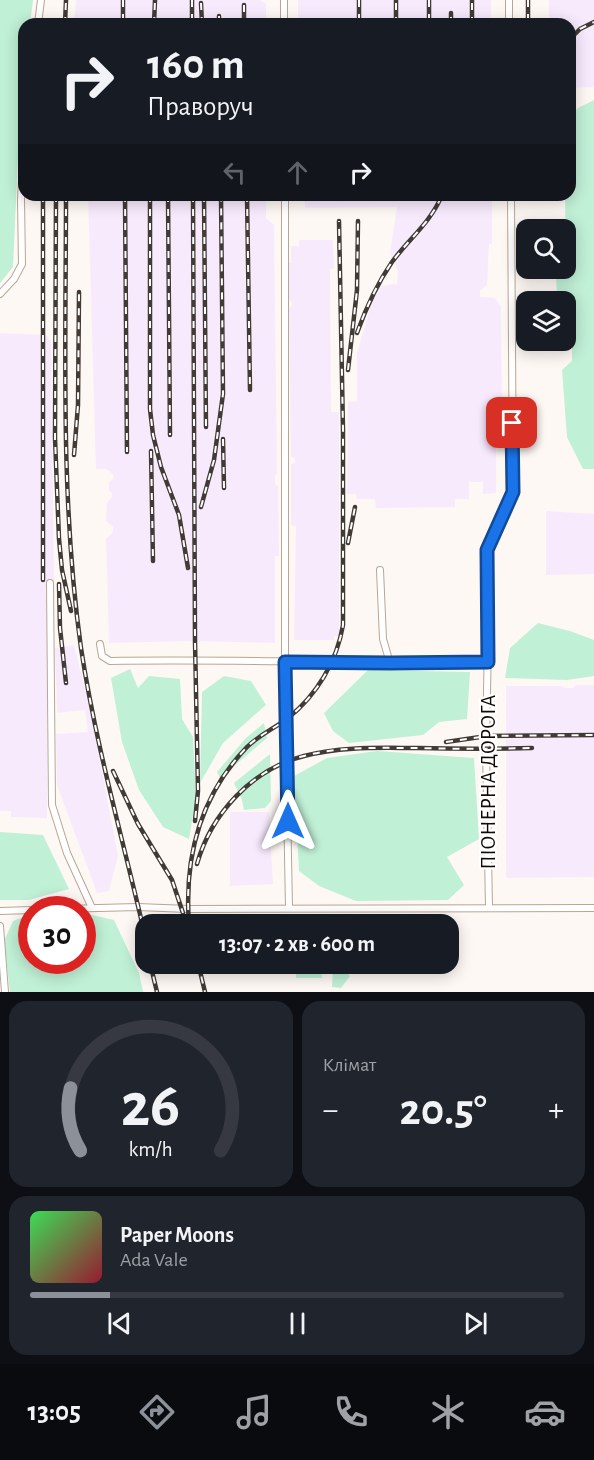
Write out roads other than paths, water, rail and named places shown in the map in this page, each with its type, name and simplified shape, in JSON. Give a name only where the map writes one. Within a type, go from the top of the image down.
[{"type":"street","points":[[38,18],[40,0]]},
{"type":"street","points":[[284,0],[284,18]]},
{"type":"street","points":[[509,0],[509,18]]},
{"type":"street","points":[[0,294],[14,279],[22,264],[21,201]]},
{"type":"street","points":[[285,201],[285,662],[289,908]]},
{"type":"street","name":"ПІОНЕРНА ДОРОГА","points":[[489,907],[486,749],[487,550],[513,492],[511,201]]},
{"type":"street","points":[[380,570],[383,639],[390,663]]},
{"type":"street","points":[[50,583],[52,805],[67,853],[87,896]]},
{"type":"street","points":[[100,644],[102,656],[110,661],[488,662]]},
{"type":"street","points":[[96,908],[594,908]]},
{"type":"street","points":[[0,911],[18,910]]},
{"type":"street","points":[[0,926],[5,992]]},
{"type":"railway","points":[[65,18],[66,0]]},
{"type":"railway","points":[[123,0],[123,18]]},
{"type":"railway","points":[[154,18],[155,0]]},
{"type":"railway","points":[[192,0],[192,18]]},
{"type":"railway","points":[[359,0],[359,18]]},
{"type":"railway","points":[[396,0],[396,18]]},
{"type":"railway","points":[[429,0],[429,18]]},
{"type":"railway","points":[[472,0],[472,18]]},
{"type":"railway","points":[[528,0],[528,18]]},
{"type":"railway","points":[[201,3],[202,18]]},
{"type":"railway","points":[[244,5],[244,18]]},
{"type":"railway","points":[[451,13],[451,18]]},
{"type":"railway","points":[[576,33],[594,22]]},
{"type":"railway","points":[[43,201],[43,580]]},
{"type":"railway","points":[[56,201],[55,438],[59,539],[62,570],[71,611]]},
{"type":"railway","points":[[66,201],[67,479],[74,592],[94,722],[140,914]]},
{"type":"railway","points":[[125,201],[127,452]]},
{"type":"railway","points":[[150,201],[150,409],[153,435],[161,467],[179,515],[188,568]]},
{"type":"railway","points":[[168,201],[170,435]]},
{"type":"railway","points":[[193,201],[198,791],[195,821]]},
{"type":"railway","points":[[204,201],[206,427]]},
{"type":"railway","points":[[201,507],[214,460],[223,394],[221,201]]},
{"type":"railway","points":[[247,201],[250,390]]},
{"type":"railway","points":[[357,333],[372,296],[387,270],[426,222],[439,201]]},
{"type":"railway","points":[[189,914],[189,875],[193,851],[198,829],[217,786],[247,747],[288,718],[317,688],[331,664],[343,625],[343,430],[339,221]]},
{"type":"railway","points":[[348,370],[357,290],[358,221]]},
{"type":"railway","points":[[74,455],[78,405],[79,292]]},
{"type":"railway","points":[[223,439],[224,488]]},
{"type":"railway","points":[[151,451],[153,561]]},
{"type":"railway","points":[[348,543],[355,507]]},
{"type":"railway","points":[[59,584],[60,628],[66,683]]},
{"type":"railway","points":[[446,742],[487,736],[594,735]]},
{"type":"railway","points":[[197,864],[203,846],[223,811],[251,783],[267,771],[285,762],[318,753],[347,749],[532,748]]},
{"type":"railway","points":[[113,771],[138,824],[172,880],[183,913]]},
{"type":"railway","points":[[153,974],[157,992]]},
{"type":"railway","points":[[201,974],[205,992]]}]
